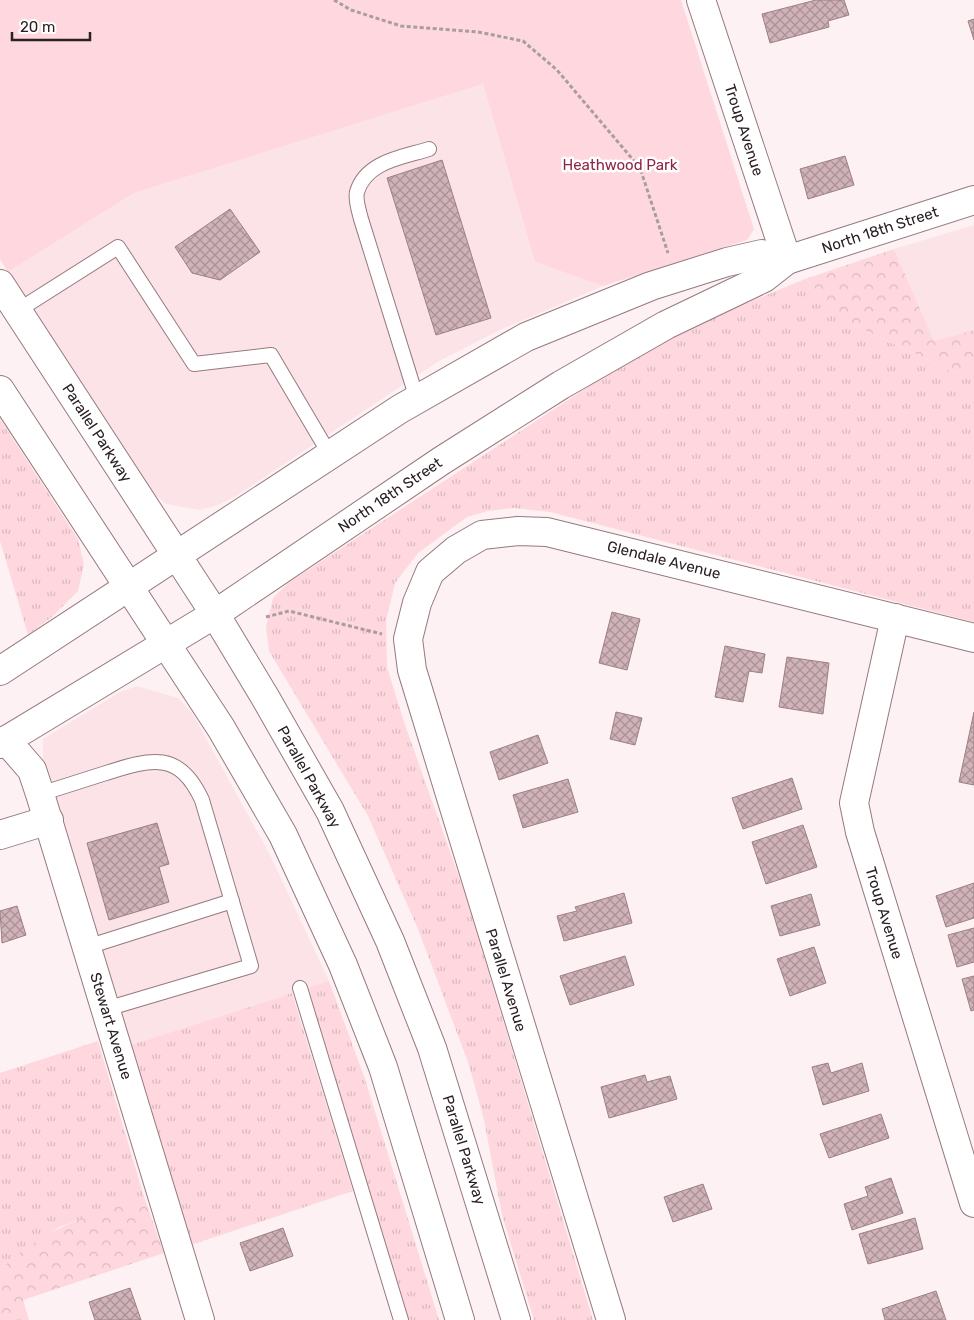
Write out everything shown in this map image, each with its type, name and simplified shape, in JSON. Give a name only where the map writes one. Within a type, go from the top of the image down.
[{"type":"main road","name":"Troup Avenue","points":[[702,0],[787,260]]},
{"type":"main road","name":"North 18th Street","points":[[3,742],[214,614],[441,461],[561,385],[666,325],[764,278],[787,260],[974,200]]},
{"type":"main road","points":[[0,671],[417,399],[526,337],[651,286],[727,262],[762,254],[787,260]]},
{"type":"main road","name":"Parallel Parkway","points":[[0,284],[214,614],[265,697],[330,811],[390,941],[432,1048],[516,1320]]},
{"type":"main road","points":[[0,390],[130,586],[221,728],[283,835],[343,965],[383,1067],[460,1320]]},
{"type":"main road","name":"Glendale Avenue","points":[[397,637],[417,604],[430,572],[456,550],[482,535],[518,531],[547,532],[974,638]]},
{"type":"main road","name":"Troup Avenue","points":[[895,618],[854,803],[860,832],[974,1203]]},
{"type":"main road","name":"Parallel Avenue","points":[[397,637],[412,670],[430,734],[611,1320]]},
{"type":"main road","name":"Stewart Avenue","points":[[3,742],[32,770],[88,947],[200,1320]]},
{"type":"main road","points":[[0,835],[49,820]]},
{"type":"lane","points":[[417,399],[361,219],[357,193],[363,180],[377,165],[430,150]]},
{"type":"lane","points":[[17,311],[118,247],[194,364],[271,355],[330,455]]},
{"type":"lane","points":[[40,794],[144,761],[166,763],[182,770],[195,784],[202,800],[251,966],[106,1009]]},
{"type":"lane","points":[[88,947],[232,901]]},
{"type":"lane","points":[[300,988],[401,1320]]},
{"type":"path","points":[[334,0],[351,10],[401,26],[478,32],[523,41],[556,70],[640,168],[668,255]]},
{"type":"path","points":[[266,617],[289,611],[397,637]]},
{"type":"shaded area","points":[[483,84],[535,262],[603,286],[502,329],[439,361],[236,496],[218,505],[200,510],[166,504],[149,489],[8,272],[134,193]]},
{"type":"shaded area","points":[[974,225],[974,330],[934,341],[894,249]]},
{"type":"shaded area","points":[[137,686],[178,698],[192,713],[270,855],[329,981],[131,1045],[43,762],[43,739],[120,692]]},
{"type":"green space","name":"Heathwood Park","points":[[0,0],[681,0],[754,229],[747,240],[603,286],[535,262],[483,84],[134,193],[8,272],[0,259]]},
{"type":"green space","points":[[894,249],[934,341],[974,330],[974,374],[953,372],[850,323],[805,279]]},
{"type":"green space","points":[[805,279],[850,323],[953,372],[974,374],[974,622],[550,512],[514,508],[488,511],[467,517],[418,553],[395,583],[386,621],[387,667],[404,722],[465,894],[593,1320],[534,1320],[502,1215],[484,1120],[469,1065],[418,929],[368,816],[269,651],[266,627],[273,598],[288,583],[620,366],[696,324]]},
{"type":"green space","points":[[0,419],[78,539],[84,565],[78,591],[53,616],[28,635],[0,541]]},
{"type":"green space","points":[[329,981],[365,1079],[439,1320],[408,1320],[308,988]]},
{"type":"green space","points":[[292,993],[353,1191],[191,1245],[131,1045]]},
{"type":"green space","points":[[98,1041],[144,1197],[59,1227],[0,1271],[0,1073]]},
{"type":"green space","points":[[144,1197],[164,1253],[23,1300],[29,1320],[0,1320],[0,1271],[16,1256],[32,1244],[67,1225]]},
{"type":"building","points":[[816,0],[844,0],[849,15],[828,21],[829,27],[770,43],[762,14]]},
{"type":"building","points":[[974,19],[974,40],[968,21]]},
{"type":"building","points":[[845,156],[854,185],[808,199],[800,169]]},
{"type":"building","points":[[442,160],[491,318],[436,335],[387,178]]},
{"type":"building","points":[[230,209],[260,252],[220,280],[192,273],[175,247]]},
{"type":"building","points":[[612,612],[640,619],[627,670],[599,663]]},
{"type":"building","points":[[725,646],[765,654],[762,673],[749,671],[743,702],[715,697]]},
{"type":"building","points":[[787,657],[829,663],[823,714],[779,707]]},
{"type":"building","points":[[616,712],[642,718],[635,745],[610,739]]},
{"type":"building","points":[[974,712],[974,785],[959,782]]},
{"type":"building","points":[[538,735],[548,763],[499,780],[490,752]]},
{"type":"building","points":[[792,778],[802,809],[743,829],[732,798]]},
{"type":"building","points":[[568,779],[578,812],[523,828],[513,795]]},
{"type":"building","points":[[157,823],[169,864],[159,867],[169,902],[109,920],[87,843]]},
{"type":"building","points":[[803,825],[817,867],[766,884],[752,842]]},
{"type":"building","points":[[974,883],[974,918],[946,927],[936,896]]},
{"type":"building","points":[[624,893],[632,923],[564,941],[557,916],[577,911],[575,907]]},
{"type":"building","points":[[811,894],[820,925],[780,936],[771,906]]},
{"type":"building","points":[[17,906],[26,935],[2,943],[0,911]]},
{"type":"building","points":[[974,928],[974,962],[957,967],[948,935]]},
{"type":"building","points":[[814,947],[826,983],[790,996],[777,959]]},
{"type":"building","points":[[625,956],[634,985],[570,1005],[560,976]]},
{"type":"building","points":[[974,976],[974,1010],[971,1011],[962,979]]},
{"type":"building","points":[[828,1063],[831,1073],[862,1063],[869,1091],[823,1105],[812,1067]]},
{"type":"building","points":[[645,1075],[647,1082],[670,1076],[677,1099],[609,1118],[601,1087]]},
{"type":"building","points":[[881,1114],[889,1138],[829,1158],[820,1134]]},
{"type":"building","points":[[891,1178],[903,1213],[852,1230],[844,1204],[868,1196],[865,1187]]},
{"type":"building","points":[[703,1184],[712,1209],[673,1222],[664,1197]]},
{"type":"building","points":[[915,1218],[923,1249],[868,1264],[859,1234]]},
{"type":"building","points":[[283,1228],[293,1256],[250,1271],[240,1243]]},
{"type":"building","points":[[130,1288],[141,1320],[95,1320],[89,1302]]},
{"type":"building","points":[[936,1291],[946,1320],[885,1320],[882,1309]]}]
